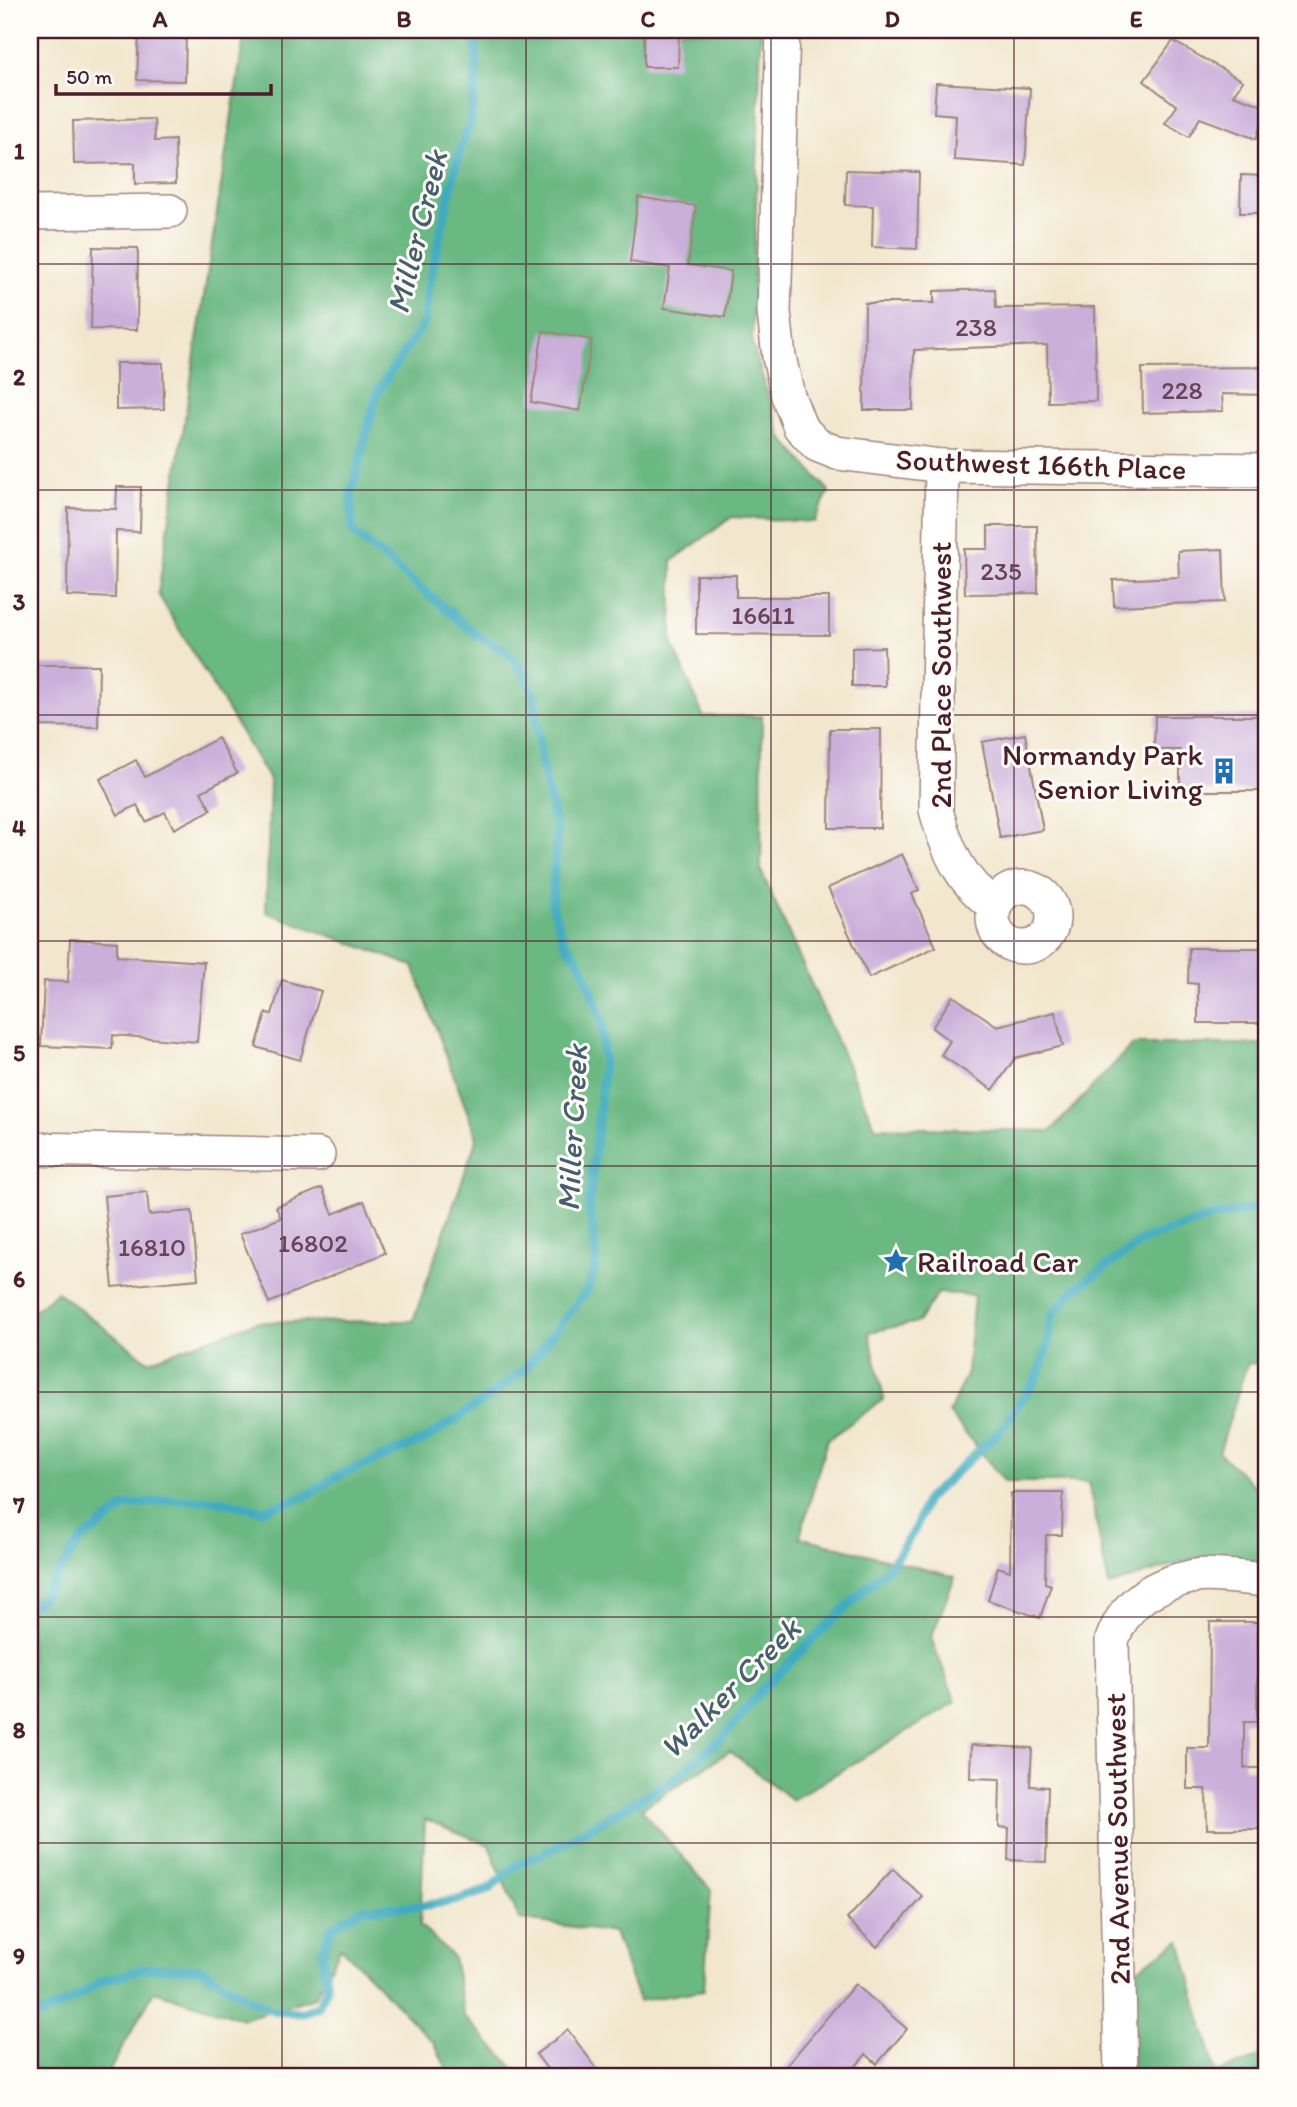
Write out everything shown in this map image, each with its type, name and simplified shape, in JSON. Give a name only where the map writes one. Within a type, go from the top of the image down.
[{"type":"street","name":"Southwest 166th Place","points":[[783,30],[774,312],[779,357],[788,396],[800,427],[817,445],[837,453],[942,466],[1267,470]]},
{"type":"street","points":[[30,213],[170,211]]},
{"type":"street","name":"2nd Place Southwest","points":[[942,466],[936,810],[944,841],[960,871],[979,896],[995,906]]},
{"type":"street","points":[[30,1149],[318,1156]]},
{"type":"street","name":"2nd Avenue Southwest","points":[[1122,2077],[1112,1640],[1119,1622],[1130,1606],[1146,1594],[1197,1576],[1267,1580]]},
{"type":"green space","points":[[245,30],[761,30],[752,344],[782,438],[829,491],[814,522],[732,517],[672,561],[672,642],[703,716],[762,716],[761,871],[875,1127],[1051,1131],[1133,1044],[1267,1044],[1267,1362],[1247,1364],[1219,1453],[1267,1498],[1267,1562],[1195,1558],[1109,1586],[1088,1482],[1005,1482],[949,1413],[967,1372],[974,1295],[938,1293],[918,1322],[869,1332],[884,1399],[827,1440],[800,1537],[955,1577],[931,1638],[956,1702],[792,1800],[730,1751],[641,1809],[711,1890],[704,1990],[639,2001],[614,1933],[519,1919],[489,1845],[425,1819],[420,1925],[453,1957],[464,2016],[522,2077],[451,2077],[434,2043],[341,1947],[315,1997],[243,2019],[154,1991],[106,2077],[30,2077],[30,1314],[57,1292],[148,1361],[256,1322],[413,1321],[477,1138],[413,966],[266,912],[270,781],[158,594]]},
{"type":"green space","points":[[1180,1941],[1216,2073],[1259,2058],[1267,2011],[1267,2077],[1132,2077],[1129,1974]]},
{"type":"building","points":[[139,30],[186,30],[185,81],[137,80]]},
{"type":"building","points":[[644,30],[679,30],[678,67],[644,67]]},
{"type":"building","points":[[1173,41],[1243,81],[1233,95],[1267,107],[1256,139],[1200,118],[1189,137],[1165,123],[1177,106],[1144,81]]},
{"type":"building","points":[[936,83],[1030,88],[1025,165],[954,160],[956,115],[934,113]]},
{"type":"building","points":[[154,119],[155,141],[175,140],[176,183],[135,184],[135,163],[74,164],[73,121]]},
{"type":"building","points":[[846,170],[919,172],[917,249],[872,247],[873,206],[845,205]]},
{"type":"building","points":[[1241,175],[1267,176],[1267,213],[1240,213]]},
{"type":"building","points":[[638,197],[696,206],[688,265],[731,271],[725,317],[664,308],[670,268],[630,262]]},
{"type":"building","points":[[93,247],[138,248],[137,330],[91,329]]},
{"type":"building","points":[[995,289],[996,308],[1095,307],[1096,401],[1048,402],[1047,345],[914,350],[913,410],[864,410],[865,303],[934,303],[934,291]]},
{"type":"building","points":[[543,331],[592,340],[580,411],[531,402]]},
{"type":"building","points":[[116,363],[163,363],[164,409],[116,410]]},
{"type":"building","points":[[1267,367],[1267,395],[1222,394],[1223,411],[1143,413],[1142,368]]},
{"type":"building","points":[[117,487],[141,487],[140,532],[116,531],[115,598],[67,596],[68,508],[116,509]]},
{"type":"building","points":[[988,526],[1037,526],[1038,593],[965,594],[964,549],[988,549]]},
{"type":"building","points":[[1223,549],[1225,602],[1114,606],[1113,580],[1179,577],[1178,551]]},
{"type":"building","points":[[696,575],[736,575],[736,597],[829,597],[829,635],[696,634]]},
{"type":"building","points":[[884,647],[885,686],[852,686],[852,648]]},
{"type":"building","points":[[30,665],[99,665],[98,727],[30,726]]},
{"type":"building","name":"Normandy Park Senior Living","points":[[1155,716],[1267,716],[1267,791],[1180,791],[1180,750],[1154,750]]},
{"type":"building","points":[[830,729],[881,729],[880,828],[829,828]]},
{"type":"building","points":[[1025,734],[1043,830],[1000,838],[982,742]]},
{"type":"building","points":[[218,738],[237,773],[201,792],[211,810],[174,829],[165,812],[146,822],[137,805],[118,815],[100,779],[136,760],[145,777]]},
{"type":"building","points":[[902,854],[919,890],[912,894],[936,947],[869,978],[828,888]]},
{"type":"building","points":[[70,939],[117,942],[117,956],[204,962],[197,1042],[113,1035],[112,1049],[41,1046],[44,981],[68,982]]},
{"type":"building","points":[[1189,948],[1267,948],[1267,1023],[1198,1023],[1198,984],[1188,983]]},
{"type":"building","points":[[282,980],[321,991],[300,1060],[256,1047],[266,1013],[272,1014]]},
{"type":"building","points":[[953,996],[997,1026],[1055,1012],[1063,1046],[1015,1058],[993,1090],[941,1055],[950,1041],[932,1028]]},
{"type":"building","points":[[322,1188],[333,1214],[364,1201],[385,1253],[269,1303],[240,1234],[281,1218],[276,1207]]},
{"type":"building","points":[[147,1192],[149,1215],[192,1211],[198,1279],[113,1287],[104,1196]]},
{"type":"building","points":[[1011,1493],[1063,1493],[1062,1535],[1046,1535],[1045,1583],[1051,1585],[1040,1618],[988,1600],[998,1567],[1010,1571]]},
{"type":"building","points":[[1210,1622],[1258,1622],[1257,1722],[1244,1722],[1244,1768],[1263,1768],[1264,1829],[1207,1829],[1206,1789],[1187,1789],[1187,1748],[1209,1748]]},
{"type":"building","points":[[971,1745],[1032,1748],[1030,1786],[1048,1787],[1046,1862],[1008,1860],[1009,1828],[999,1827],[1000,1779],[970,1778]]},
{"type":"building","points":[[893,1869],[923,1897],[877,1947],[847,1919]]},
{"type":"building","points":[[855,1984],[907,2029],[877,2064],[866,2054],[847,2077],[777,2077]]},
{"type":"building","points":[[568,2030],[603,2077],[553,2077],[536,2054]]},
{"type":"waterway","name":"Miller Creek","points":[[30,1607],[42,1598],[80,1541],[126,1506],[168,1500],[214,1500],[262,1510],[306,1496],[337,1476],[424,1440],[488,1398],[525,1369],[588,1289],[596,1266],[589,1206],[604,1065],[602,1021],[578,959],[564,941],[552,905],[557,831],[541,761],[534,696],[525,673],[505,650],[477,635],[353,532],[351,495],[377,392],[424,323],[428,289],[459,152],[471,120],[477,63],[474,30]]},
{"type":"waterway","name":"Walker Creek","points":[[30,2020],[72,2000],[101,1981],[147,1968],[201,1969],[245,1997],[273,2010],[300,2013],[318,2007],[327,1988],[322,1951],[332,1927],[362,1909],[454,1901],[488,1890],[515,1866],[552,1849],[673,1780],[724,1736],[763,1688],[892,1563],[915,1529],[926,1500],[999,1432],[1039,1375],[1049,1341],[1051,1317],[1075,1289],[1143,1240],[1209,1218],[1267,1206]]},
{"type":"place","name":"Normandy Park Senior Living","points":[[1224,771]]},
{"type":"place","name":"Railroad Car","points":[[896,1261]]}]
